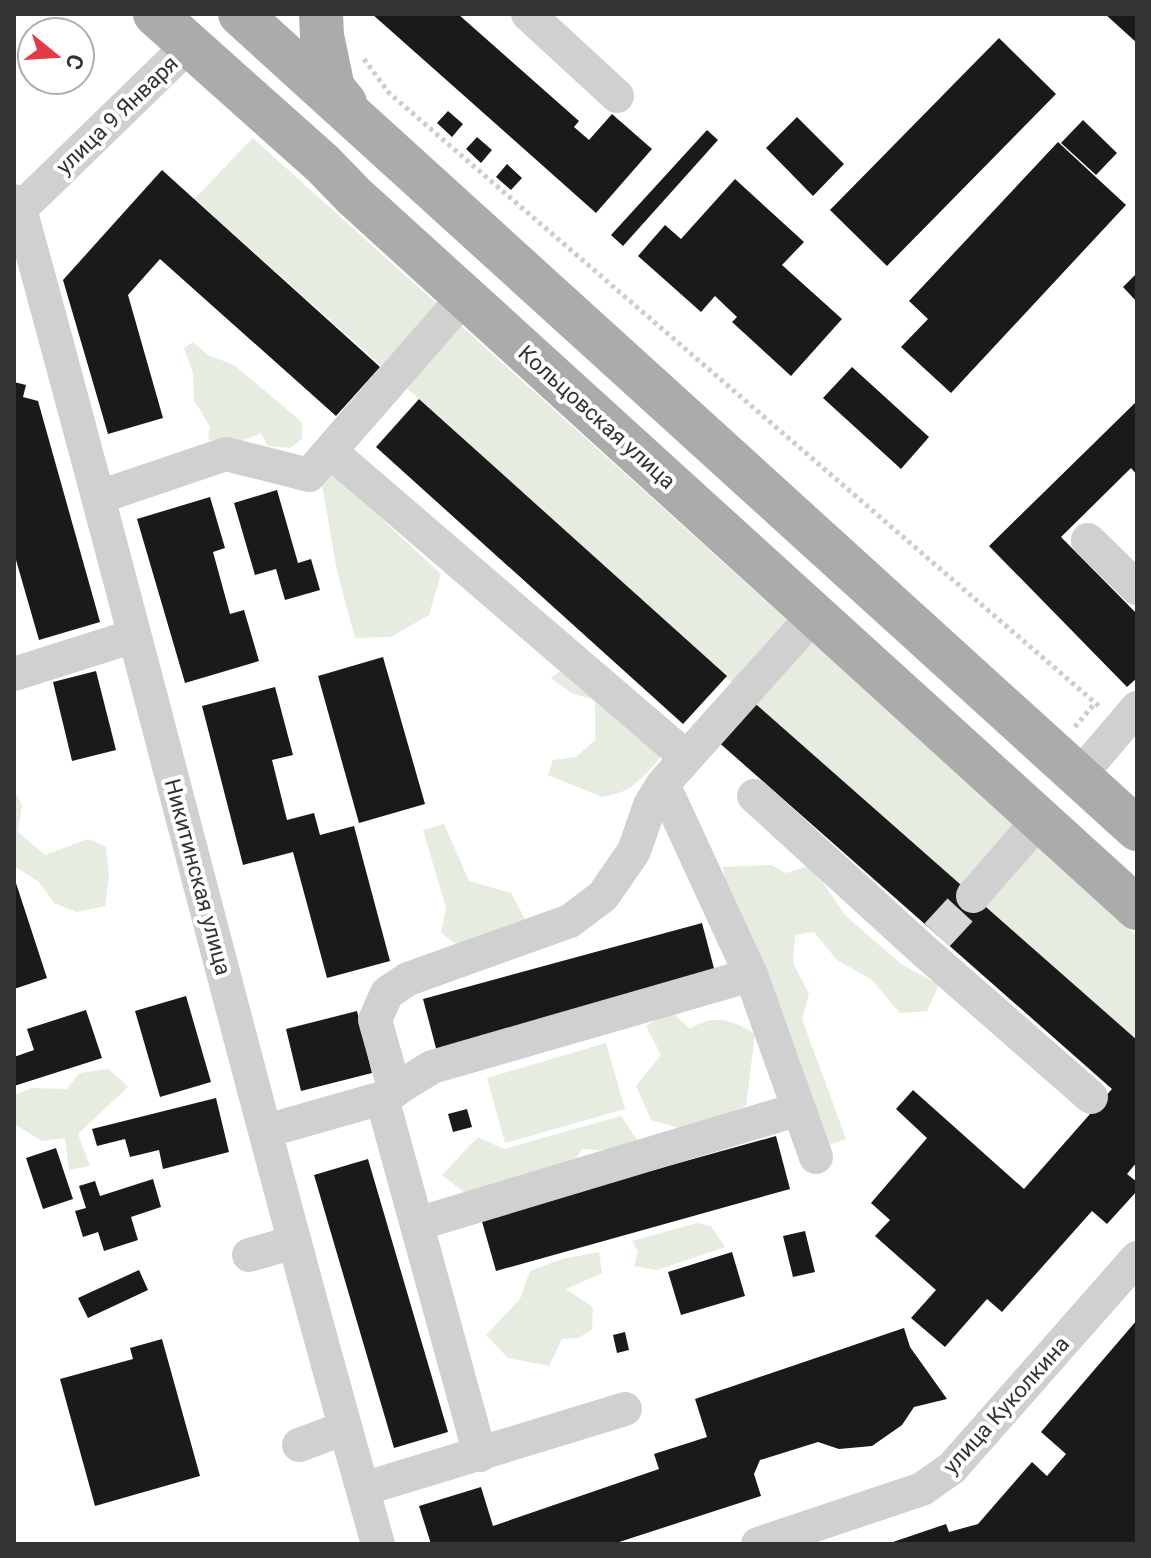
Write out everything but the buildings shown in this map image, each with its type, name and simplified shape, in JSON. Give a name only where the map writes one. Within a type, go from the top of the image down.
[{"type":"main road","name":"Кольцовская улица","points":[[155,14],[1137,908]]},
{"type":"main road","name":"улица 9 Января","points":[[189,45],[220,14]]},
{"type":"main road","points":[[240,14],[376,108],[1137,829]]},
{"type":"main road","points":[[321,14],[322,36],[333,88],[376,108]]},
{"type":"main road","points":[[1039,820],[1051,789],[1079,776]]},
{"type":"street","points":[[528,14],[617,96]]},
{"type":"street","name":"улица 9 Января","points":[[16,208],[189,45]]},
{"type":"street","name":"Никитинская улица","points":[[16,208],[99,497],[295,1242],[378,1544]]},
{"type":"street","points":[[99,497],[226,454],[309,475],[465,296]]},
{"type":"street","points":[[331,452],[686,757]]},
{"type":"street","points":[[1088,540],[1137,588]]},
{"type":"street","points":[[480,1455],[417,1224],[375,1020],[387,993],[408,979],[570,921],[603,896],[634,851],[650,805],[663,784],[814,615]]},
{"type":"street","points":[[14,674],[134,636]]},
{"type":"street","points":[[1079,776],[1129,717]]},
{"type":"street","points":[[663,784],[751,975],[816,1157]]},
{"type":"street","points":[[754,796],[930,942],[1091,1097]]},
{"type":"street","points":[[973,896],[1039,820]]},
{"type":"street","points":[[266,1131],[388,1094],[432,1067],[751,975]]},
{"type":"street","points":[[417,1224],[799,1109]]},
{"type":"street","points":[[249,1255],[295,1242]]},
{"type":"street","name":"улица Куколкина","points":[[758,1544],[922,1489],[937,1480],[952,1468],[1137,1258]]},
{"type":"street","points":[[363,1489],[625,1409]]},
{"type":"street","points":[[299,1445],[345,1428]]},
{"type":"path","points":[[376,108],[1129,717]]},
{"type":"shaded area","points":[[253,138],[1137,936],[1137,1040],[750,699],[194,199]]},
{"type":"shaded area","points":[[193,342],[208,355],[234,365],[302,422],[302,439],[290,448],[268,446],[261,433],[227,447],[208,439],[210,427],[194,400],[193,373],[184,348]]},
{"type":"shaded area","points":[[335,465],[386,523],[441,574],[429,615],[391,637],[355,638],[337,571],[321,479]]},
{"type":"shaded area","points":[[570,664],[665,750],[632,787],[602,797],[548,775],[553,760],[576,757],[595,740],[595,700],[571,693],[551,678]]},
{"type":"shaded area","points":[[14,790],[22,805],[18,832],[45,855],[88,839],[106,846],[109,876],[105,906],[77,912],[54,903],[39,882],[14,866]]},
{"type":"shaded area","points":[[444,824],[469,881],[511,893],[525,919],[460,947],[441,933],[446,908],[423,830]]},
{"type":"shaded area","points":[[771,865],[786,873],[811,865],[845,915],[901,964],[939,985],[927,1011],[900,1013],[872,980],[837,960],[814,932],[795,935],[793,963],[809,994],[802,1019],[846,1139],[829,1145],[727,898],[723,867]]},
{"type":"shaded area","points":[[671,1011],[690,1029],[707,1021],[723,1020],[755,1034],[746,1106],[690,1131],[651,1120],[636,1086],[661,1055],[646,1026]]},
{"type":"shaded area","points":[[606,1043],[625,1109],[505,1143],[487,1078]]},
{"type":"shaded area","points":[[109,1069],[128,1087],[78,1134],[90,1166],[69,1170],[65,1138],[42,1141],[14,1124],[14,1095],[32,1088],[67,1089],[79,1073]]},
{"type":"shaded area","points":[[621,1116],[638,1141],[628,1152],[582,1149],[573,1163],[465,1193],[442,1175],[478,1137],[504,1149]]},
{"type":"shaded area","points":[[697,1223],[711,1226],[725,1247],[657,1270],[634,1266],[638,1252],[632,1241]]},
{"type":"shaded area","points":[[599,1252],[602,1273],[566,1289],[593,1307],[592,1330],[578,1338],[562,1339],[549,1366],[508,1358],[486,1335],[520,1299],[530,1271],[562,1259]]},
{"type":"tunnel","points":[[937,935],[973,896]]}]
